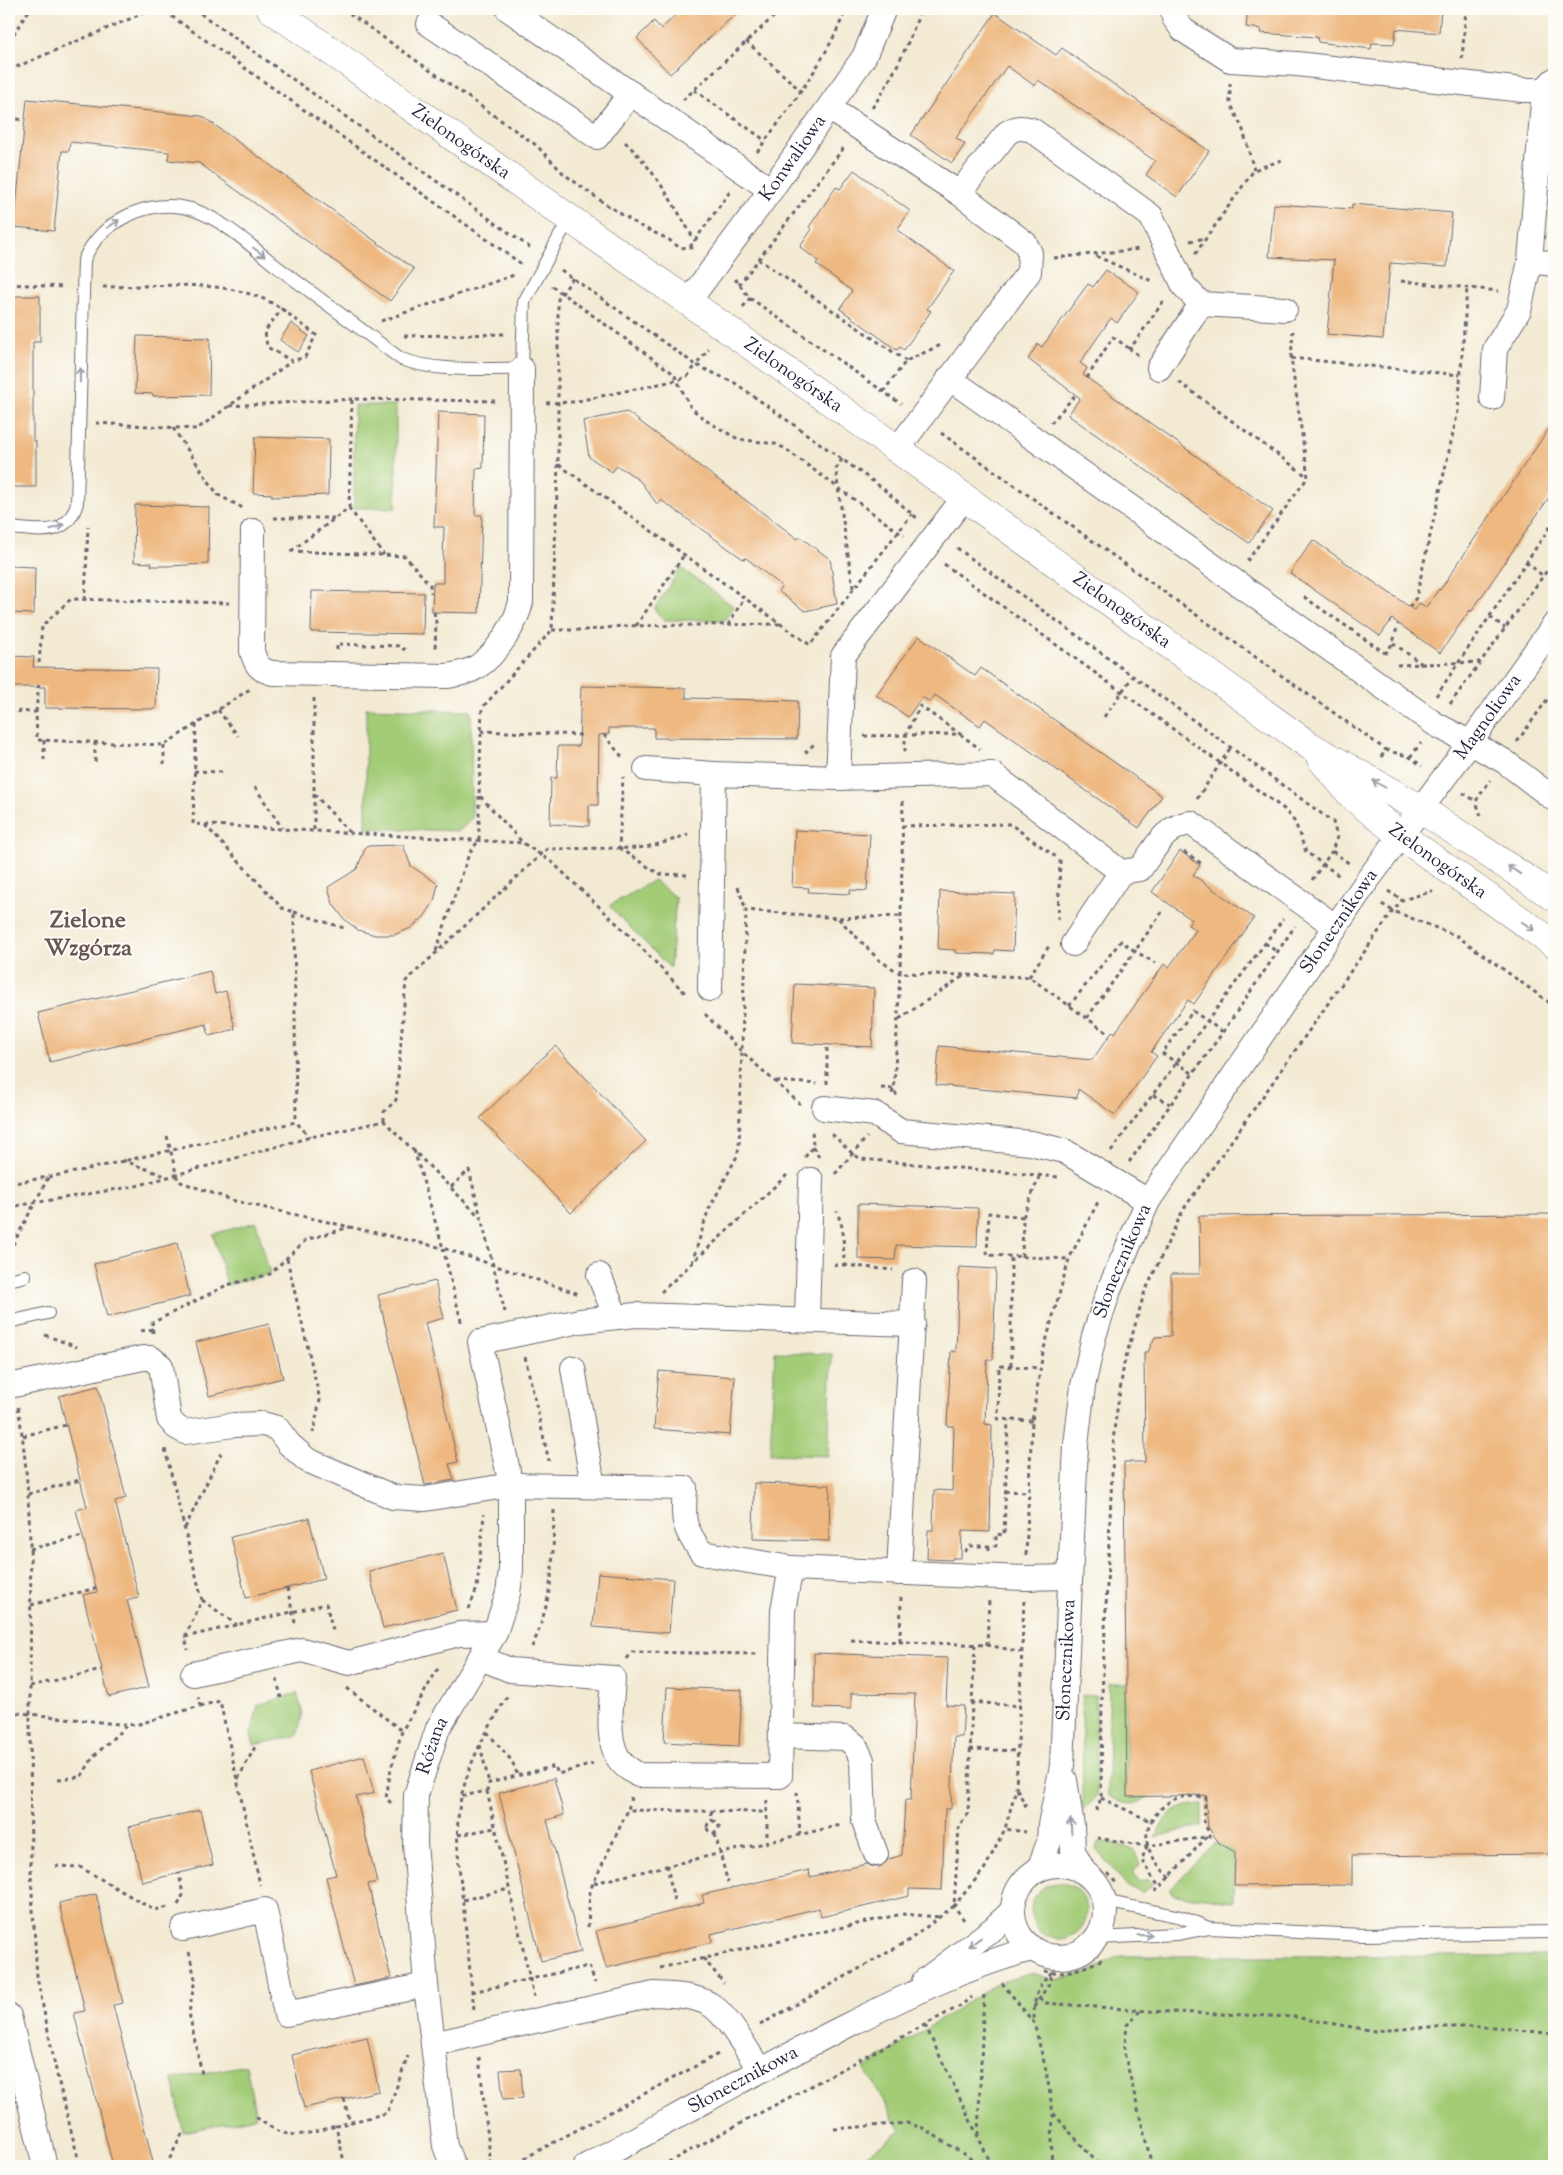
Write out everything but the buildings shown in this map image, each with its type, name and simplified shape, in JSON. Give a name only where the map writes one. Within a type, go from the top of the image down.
[{"type":"street","name":"Zielonogórska","points":[[271,9],[897,450],[1310,746],[1421,809],[1554,897]]},
{"type":"street","points":[[508,9],[771,190]]},
{"type":"street","name":"Konwaliowa","points":[[688,302],[771,190],[864,57],[884,9]]},
{"type":"street","points":[[1172,9],[1174,18],[1183,30],[1230,60],[1297,64],[1460,82],[1549,85],[1530,261],[1519,310],[1495,349],[1492,398]]},
{"type":"street","points":[[429,24],[597,137],[630,94]]},
{"type":"street","points":[[829,108],[959,193],[1025,243],[1030,253],[1031,264],[1029,272],[897,450]]},
{"type":"street","points":[[959,193],[1007,133],[1014,128],[1022,127],[1032,130],[1151,216],[1184,286],[1202,304],[1289,319]]},
{"type":"street","points":[[1530,261],[1554,264]]},
{"type":"street","points":[[1159,368],[1202,304]]},
{"type":"street","points":[[257,525],[252,604],[252,651],[262,670],[274,673],[436,676],[464,674],[479,666],[517,620],[521,602],[522,369]]},
{"type":"street","points":[[949,378],[1435,724],[1504,761],[1554,799]]},
{"type":"street","points":[[838,778],[843,656],[963,499]]},
{"type":"street","name":"Magnoliowa","points":[[1400,835],[1470,743],[1554,625]]},
{"type":"street","name":"Zielonogórska","points":[[1310,746],[1353,797],[1400,835],[1554,944]]},
{"type":"street","points":[[646,770],[838,778],[992,774],[1121,872]]},
{"type":"street","points":[[700,993],[712,877],[714,774]]},
{"type":"street","points":[[1062,943],[1121,872],[1140,869],[1169,829],[1180,824],[1191,823],[1336,927]]},
{"type":"street","name":"Słonecznikowa","points":[[1095,1871],[1073,1851],[1062,1766],[1076,1445],[1083,1386],[1094,1336],[1109,1290],[1148,1201],[1400,835]]},
{"type":"street","points":[[818,1111],[875,1114],[901,1131],[1031,1143],[1064,1151],[1148,1201]]},
{"type":"street","points":[[805,1172],[807,1319]]},
{"type":"street","points":[[599,1275],[626,1316]]},
{"type":"street","points":[[899,1573],[914,1280]]},
{"type":"street","points":[[480,1342],[580,1321],[626,1316],[807,1319],[913,1324]]},
{"type":"street","name":"Różana","points":[[453,2166],[445,2146],[422,2047],[426,1984],[415,1843],[416,1795],[438,1728],[481,1658],[494,1633],[508,1594],[511,1570],[511,1486],[480,1342]]},
{"type":"street","points":[[12,1386],[143,1358],[151,1358],[161,1366],[169,1418],[176,1427],[185,1432],[234,1424],[263,1424],[277,1428],[289,1444],[307,1460],[393,1497],[425,1499],[511,1486],[685,1488],[684,1513],[687,1532],[702,1553],[791,1568],[1025,1578],[1070,1577]]},
{"type":"street","points":[[573,1368],[593,1486]]},
{"type":"street","points":[[481,1658],[510,1670],[613,1678],[612,1738],[622,1764],[638,1775],[780,1776],[783,1610],[791,1568]]},
{"type":"street","points":[[193,1674],[302,1650],[345,1673],[459,1634],[494,1633]]},
{"type":"street","points":[[781,1736],[845,1738],[855,1745],[862,1760],[864,1820],[876,1854]]},
{"type":"street","name":"Słonecznikowa","points":[[1040,1869],[1049,1842],[1071,1825]]},
{"type":"street","points":[[1054,1865],[1095,1871],[1097,1885],[1104,1901],[1104,1921],[1097,1938],[1087,1949],[1074,1955],[1059,1958],[1045,1956],[1032,1949],[1021,1938],[1015,1925],[1012,1910],[1016,1894],[1026,1879],[1040,1869],[1054,1865]]},
{"type":"street","points":[[183,1928],[265,1910],[286,2014],[426,1984]]},
{"type":"street","name":"Słonecznikowa","points":[[901,1998],[994,1928],[1012,1910]]},
{"type":"street","name":"Słonecznikowa","points":[[586,2166],[760,2071],[901,1998],[1008,1956],[1032,1949]]},
{"type":"street","points":[[422,2047],[654,1994],[684,1995],[711,2005],[730,2025],[760,2071]]},
{"type":"street","points":[[9,2016],[45,2166]]},
{"type":"lane","points":[[9,528],[50,530],[61,527],[73,517],[77,503],[84,260],[89,248],[98,236],[111,225],[144,209],[178,206],[194,210],[229,229],[401,360],[414,364],[452,368],[522,369],[524,302],[569,219]]},
{"type":"lane","points":[[9,1280],[25,1276]]},
{"type":"lane","points":[[10,1322],[48,1313]]},
{"type":"lane","points":[[1104,1901],[1181,1917],[1209,1928]]},
{"type":"lane","points":[[1097,1938],[1176,1934],[1209,1928],[1364,1935],[1554,1932]]},
{"type":"path","points":[[9,41],[30,9]]},
{"type":"path","points":[[133,9],[167,13],[524,266]]},
{"type":"path","points":[[194,9],[696,365],[735,383],[882,487],[912,514],[931,542],[1122,692],[1290,814],[1306,852],[1323,864],[1402,900]]},
{"type":"path","points":[[343,9],[536,146],[564,174],[604,203],[640,226],[680,248],[690,248],[730,273],[750,298],[1386,750]]},
{"type":"path","points":[[677,106],[782,9]]},
{"type":"path","points":[[690,248],[801,91],[836,35],[846,9]]},
{"type":"path","points":[[739,284],[858,128],[891,80],[907,48],[921,9]]},
{"type":"path","points":[[1460,82],[1466,9]]},
{"type":"path","points":[[9,70],[150,10]]},
{"type":"path","points":[[746,42],[801,91]]},
{"type":"path","points":[[1230,60],[1230,102],[1243,130],[1254,170]]},
{"type":"path","points":[[694,90],[766,141]]},
{"type":"path","points":[[9,118],[25,120]]},
{"type":"path","points":[[619,136],[638,154],[667,193],[695,241]]},
{"type":"path","points":[[1053,258],[1166,246],[1207,238]]},
{"type":"path","points":[[520,280],[532,249]]},
{"type":"path","points":[[1094,255],[1162,286]]},
{"type":"path","points":[[758,259],[906,361]]},
{"type":"path","points":[[382,327],[376,322],[522,272]]},
{"type":"path","points":[[538,276],[669,370],[678,380],[691,408],[707,421],[738,439],[775,444],[784,448],[898,531],[931,542],[1133,676],[1333,822],[1337,837],[1332,851],[1323,864],[1277,952],[1223,1032],[1116,1182],[1104,1191],[1069,1259],[1040,1368],[1032,1421],[1016,1789],[1005,1829],[1031,1832],[1037,1824],[1071,1825],[1090,1837],[1147,1846],[1210,1836]]},
{"type":"path","points":[[436,954],[469,854],[479,840],[482,708],[552,630],[558,464],[558,299],[572,278]]},
{"type":"path","points":[[1401,281],[1523,293]]},
{"type":"path","points":[[9,284],[82,287],[227,287],[270,301],[316,335],[304,357],[292,361],[197,429],[78,422]]},
{"type":"path","points":[[1409,606],[1416,598],[1456,420],[1467,288]]},
{"type":"path","points":[[282,309],[265,331],[267,347],[292,361]]},
{"type":"path","points":[[1246,563],[1308,477],[1291,358],[1289,319]]},
{"type":"path","points":[[394,336],[510,334]]},
{"type":"path","points":[[1087,378],[1113,337],[1130,349]]},
{"type":"path","points":[[883,392],[906,361],[948,342]]},
{"type":"path","points":[[1291,358],[1460,375]]},
{"type":"path","points":[[229,406],[352,399],[558,404],[678,380],[687,377],[696,365]]},
{"type":"path","points":[[1159,368],[1308,477]]},
{"type":"path","points":[[1051,424],[1076,394]]},
{"type":"path","points":[[352,399],[349,508],[384,555]]},
{"type":"path","points":[[173,428],[218,495],[257,525],[336,518]]},
{"type":"path","points":[[842,459],[836,470],[853,588]]},
{"type":"path","points":[[558,464],[810,645],[912,514]]},
{"type":"path","points":[[77,503],[89,527],[85,600]]},
{"type":"path","points":[[349,508],[290,551],[405,556],[430,585],[431,593]]},
{"type":"path","points":[[1434,699],[1554,522]]},
{"type":"path","points":[[636,626],[684,555]]},
{"type":"path","points":[[1410,757],[1554,561]]},
{"type":"path","points":[[1526,562],[1543,576]]},
{"type":"path","points":[[1304,597],[1385,653]]},
{"type":"path","points":[[728,625],[744,598]]},
{"type":"path","points":[[39,663],[42,626],[71,599],[252,604]]},
{"type":"path","points":[[434,612],[436,622],[436,676]]},
{"type":"path","points":[[1490,617],[1505,628]]},
{"type":"path","points":[[552,630],[636,626],[781,624]]},
{"type":"path","points":[[1380,660],[1393,643],[1398,624]]},
{"type":"path","points":[[1393,643],[1422,664]]},
{"type":"path","points":[[1394,665],[1481,662]]},
{"type":"path","points":[[39,683],[36,712],[37,740],[164,745],[274,673]]},
{"type":"path","points":[[314,674],[314,830]]},
{"type":"path","points":[[1104,717],[1133,676]]},
{"type":"path","points":[[805,1172],[828,1182],[882,1118],[894,1089],[899,1019],[899,916],[905,736],[920,706],[993,758],[992,774]]},
{"type":"path","points":[[218,710],[238,736]]},
{"type":"path","points":[[9,711],[36,712]]},
{"type":"path","points":[[196,724],[190,824],[523,843]]},
{"type":"path","points":[[481,731],[582,735]]},
{"type":"path","points":[[772,776],[794,764],[820,738],[960,734]]},
{"type":"path","points":[[604,735],[624,758],[623,767]]},
{"type":"path","points":[[44,740],[44,761]]},
{"type":"path","points":[[95,742],[95,764]]},
{"type":"path","points":[[164,745],[164,764]]},
{"type":"path","points":[[1180,824],[1231,747]]},
{"type":"path","points":[[194,771],[223,772]]},
{"type":"path","points":[[619,848],[623,776]]},
{"type":"path","points":[[255,787],[282,828]]},
{"type":"path","points":[[314,794],[350,832]]},
{"type":"path","points":[[479,795],[523,843],[553,862],[630,936],[700,993]]},
{"type":"path","points":[[204,824],[282,908],[347,929]]},
{"type":"path","points":[[902,826],[1010,824],[1060,860]]},
{"type":"path","points":[[384,1121],[384,1112],[396,1100],[406,981],[547,849],[631,849],[668,842],[691,833],[713,833]]},
{"type":"path","points":[[1057,926],[1060,860],[1077,839]]},
{"type":"path","points":[[619,848],[659,874],[736,880],[746,910],[738,1153],[708,1211],[692,1263]]},
{"type":"path","points":[[1332,851],[1392,911],[1457,936],[1554,1006]]},
{"type":"path","points":[[1071,1825],[1101,1798],[1102,1696],[1114,1430],[1124,1364],[1144,1294],[1183,1210],[1392,911],[1402,900],[1432,893],[1448,870]]},
{"type":"path","points":[[1107,1157],[1265,943],[1303,903]]},
{"type":"path","points":[[1087,1018],[1164,909]]},
{"type":"path","points":[[746,910],[838,918],[899,916]]},
{"type":"path","points":[[9,1207],[136,1186],[311,1137],[296,1122],[294,912]]},
{"type":"path","points":[[838,918],[879,960],[900,973],[1029,977],[1109,1034]]},
{"type":"path","points":[[1069,1006],[1121,940],[1155,964]]},
{"type":"path","points":[[1029,977],[1062,943]]},
{"type":"path","points":[[1265,943],[1277,952]]},
{"type":"path","points":[[899,1019],[965,974]]},
{"type":"path","points":[[703,1011],[742,1052],[818,1111],[853,1154],[861,1159],[1039,1177],[1066,1177]]},
{"type":"path","points":[[1192,1073],[1162,1053],[1193,1011],[1223,1032]]},
{"type":"path","points":[[826,1084],[827,1045]]},
{"type":"path","points":[[1153,1096],[1170,1104]]},
{"type":"path","points":[[626,1316],[805,1172],[814,1147],[818,1111]]},
{"type":"path","points":[[9,1184],[296,1122]]},
{"type":"path","points":[[167,1136],[178,1181],[235,1201],[443,1248],[584,1296]]},
{"type":"path","points":[[414,1149],[443,1248],[464,1334],[480,1342]]},
{"type":"path","points":[[122,1159],[168,1177]]},
{"type":"path","points":[[451,1187],[469,1170],[481,1218]]},
{"type":"path","points":[[9,1252],[49,1176]]},
{"type":"path","points":[[1022,1257],[1023,1217],[1039,1177]]},
{"type":"path","points":[[1023,1217],[990,1214],[987,1255],[1069,1259]]},
{"type":"path","points":[[157,1361],[152,1323],[227,1285],[270,1274],[306,1240],[351,1227]]},
{"type":"path","points":[[1011,1256],[1011,1366]]},
{"type":"path","points":[[286,1259],[320,1400],[307,1460]]},
{"type":"path","points":[[844,1265],[892,1269],[914,1280]]},
{"type":"path","points":[[10,1322],[77,1347],[86,1344]]},
{"type":"path","points":[[134,1333],[153,1329]]},
{"type":"path","points":[[1032,1421],[998,1419],[1000,1366],[1040,1368]]},
{"type":"path","points":[[12,1386],[23,1436],[28,1494],[31,1606],[32,1875],[37,1977],[57,2075],[80,2166]]},
{"type":"path","points":[[169,1418],[164,1448],[202,1600],[185,1638],[200,1706]]},
{"type":"path","points":[[951,1574],[970,1546],[996,1546],[996,1534],[1004,1535],[1008,1419]]},
{"type":"path","points":[[184,1529],[234,1424]]},
{"type":"path","points":[[23,1436],[66,1425]]},
{"type":"path","points":[[28,1494],[80,1480]]},
{"type":"path","points":[[1005,1491],[1028,1492]]},
{"type":"path","points":[[30,1549],[83,1536]]},
{"type":"path","points":[[987,1645],[989,1546]]},
{"type":"path","points":[[899,1573],[902,1583],[900,1642]]},
{"type":"path","points":[[31,1606],[96,1588]]},
{"type":"path","points":[[287,1588],[302,1650]]},
{"type":"path","points":[[202,1600],[237,1625]]},
{"type":"path","points":[[185,1638],[326,1604],[345,1673],[402,1731]]},
{"type":"path","points":[[851,1640],[987,1645],[1022,1652]]},
{"type":"path","points":[[954,1906],[959,1826],[968,1814],[975,1645]]},
{"type":"path","points":[[613,1678],[632,1652],[782,1655]]},
{"type":"path","points":[[30,1686],[102,1670]]},
{"type":"path","points":[[9,1712],[126,1725],[139,1724],[220,1700],[265,1910]]},
{"type":"path","points":[[972,1702],[1020,1706]]},
{"type":"path","points":[[58,1779],[81,1777],[94,1756],[126,1725]]},
{"type":"path","points":[[486,1732],[512,1761],[518,1776]]},
{"type":"path","points":[[480,1744],[489,1783],[487,1791],[539,2020]]},
{"type":"path","points":[[237,1779],[256,1745]]},
{"type":"path","points":[[970,1749],[1018,1751]]},
{"type":"path","points":[[489,1783],[555,1766],[558,1774],[618,1757]]},
{"type":"path","points":[[588,1928],[590,1890],[628,1810],[638,1775]]},
{"type":"path","points":[[797,1788],[800,1834]]},
{"type":"path","points":[[462,1796],[487,1791]]},
{"type":"path","points":[[767,1796],[767,1842]]},
{"type":"path","points":[[1177,1797],[1206,1797],[1203,1819],[1210,1836],[1170,1878],[1152,1857],[1145,1837],[1150,1821],[1158,1810],[1177,1797]]},
{"type":"path","points":[[1101,1798],[1150,1821]]},
{"type":"path","points":[[628,1810],[767,1812]]},
{"type":"path","points":[[711,1811],[712,1821],[707,1828],[715,1834],[728,1883]]},
{"type":"path","points":[[594,1883],[864,1820]]},
{"type":"path","points":[[712,1821],[720,1826],[715,1834]]},
{"type":"path","points":[[458,1835],[496,1828]]},
{"type":"path","points":[[1147,1846],[1142,1859],[1153,1879],[1160,1887]]},
{"type":"path","points":[[55,1866],[80,1868],[154,1910],[178,1905]]},
{"type":"path","points":[[668,1866],[674,1901]]},
{"type":"path","points":[[1095,1871],[1143,1903],[1144,1910]]},
{"type":"path","points":[[179,1873],[183,1895],[178,1905],[195,1978],[189,2014],[202,2074]]},
{"type":"path","points":[[463,1900],[509,1888]]},
{"type":"path","points":[[658,1968],[902,1914],[940,1917]]},
{"type":"path","points":[[472,1992],[589,1966],[601,2006]]},
{"type":"path","points":[[1034,2008],[1049,1984],[1052,1972],[1037,1989],[1034,2008],[1034,2024],[1046,2070],[1053,2113],[1051,2166]]},
{"type":"path","points":[[998,1978],[1034,2024]]},
{"type":"path","points":[[595,1983],[604,1981]]},
{"type":"path","points":[[661,2166],[960,2006],[984,1988],[978,2137]]},
{"type":"path","points":[[1039,1998],[1045,2003],[1140,2011],[1294,2017],[1375,2031],[1429,2027],[1494,2027],[1554,2034]]},
{"type":"path","points":[[1140,2011],[1127,2025],[1124,2052],[1152,2166]]},
{"type":"path","points":[[925,2025],[992,2166]]},
{"type":"path","points":[[256,2117],[274,2131],[286,2134],[306,2134],[387,2113],[422,2047]]},
{"type":"path","points":[[344,2099],[350,2123]]},
{"type":"path","points":[[1053,2113],[1100,2166]]},
{"type":"path","points":[[834,2129],[907,2123],[923,2128],[982,2166]]},
{"type":"path","points":[[336,2126],[345,2166]]},
{"type":"path","points":[[166,2166],[183,2132]]},
{"type":"path","points":[[1543,2166],[1554,2151]]},
{"type":"green space","points":[[354,405],[396,405],[396,508],[354,508]]},
{"type":"green space","points":[[681,568],[733,606],[725,620],[664,620],[654,609]]},
{"type":"green space","points":[[366,708],[471,711],[472,819],[459,831],[366,828]]},
{"type":"green space","points":[[654,880],[676,898],[670,968],[609,906]]},
{"type":"green space","points":[[256,1222],[270,1274],[227,1285],[213,1234]]},
{"type":"green space","points":[[775,1352],[832,1354],[828,1456],[770,1454]]},
{"type":"green space","points":[[1109,1684],[1126,1684],[1127,1797],[1149,1796],[1134,1804],[1123,1803],[1108,1795]]},
{"type":"green space","points":[[297,1693],[303,1713],[297,1736],[254,1745],[251,1734],[258,1705]]},
{"type":"green space","points":[[1082,1695],[1096,1696],[1097,1796],[1083,1811]]},
{"type":"green space","points":[[1202,1804],[1202,1826],[1155,1837],[1163,1822],[1172,1812]]},
{"type":"green space","points":[[1098,1842],[1115,1843],[1134,1850],[1140,1864],[1134,1871],[1135,1877],[1140,1882],[1149,1880],[1153,1886],[1142,1892],[1128,1887],[1099,1853],[1096,1848]]},
{"type":"green space","points":[[1219,1843],[1235,1852],[1234,1901],[1174,1895],[1169,1890],[1214,1844]]},
{"type":"green space","points":[[1059,1883],[1070,1885],[1079,1891],[1085,1900],[1087,1911],[1085,1922],[1079,1931],[1070,1937],[1059,1939],[1048,1937],[1039,1931],[1033,1922],[1031,1911],[1033,1900],[1039,1891],[1048,1885]]},
{"type":"green space","points":[[1118,1956],[1554,1956],[1554,2166],[849,2166],[901,2131],[864,2068],[998,1983],[1033,1973],[1054,1980],[1086,1973]]},
{"type":"green space","points":[[246,2065],[256,2117],[183,2132],[173,2079]]},
{"type":"district","name":"Zielone Wzgórza","points":[[88,935]]}]
